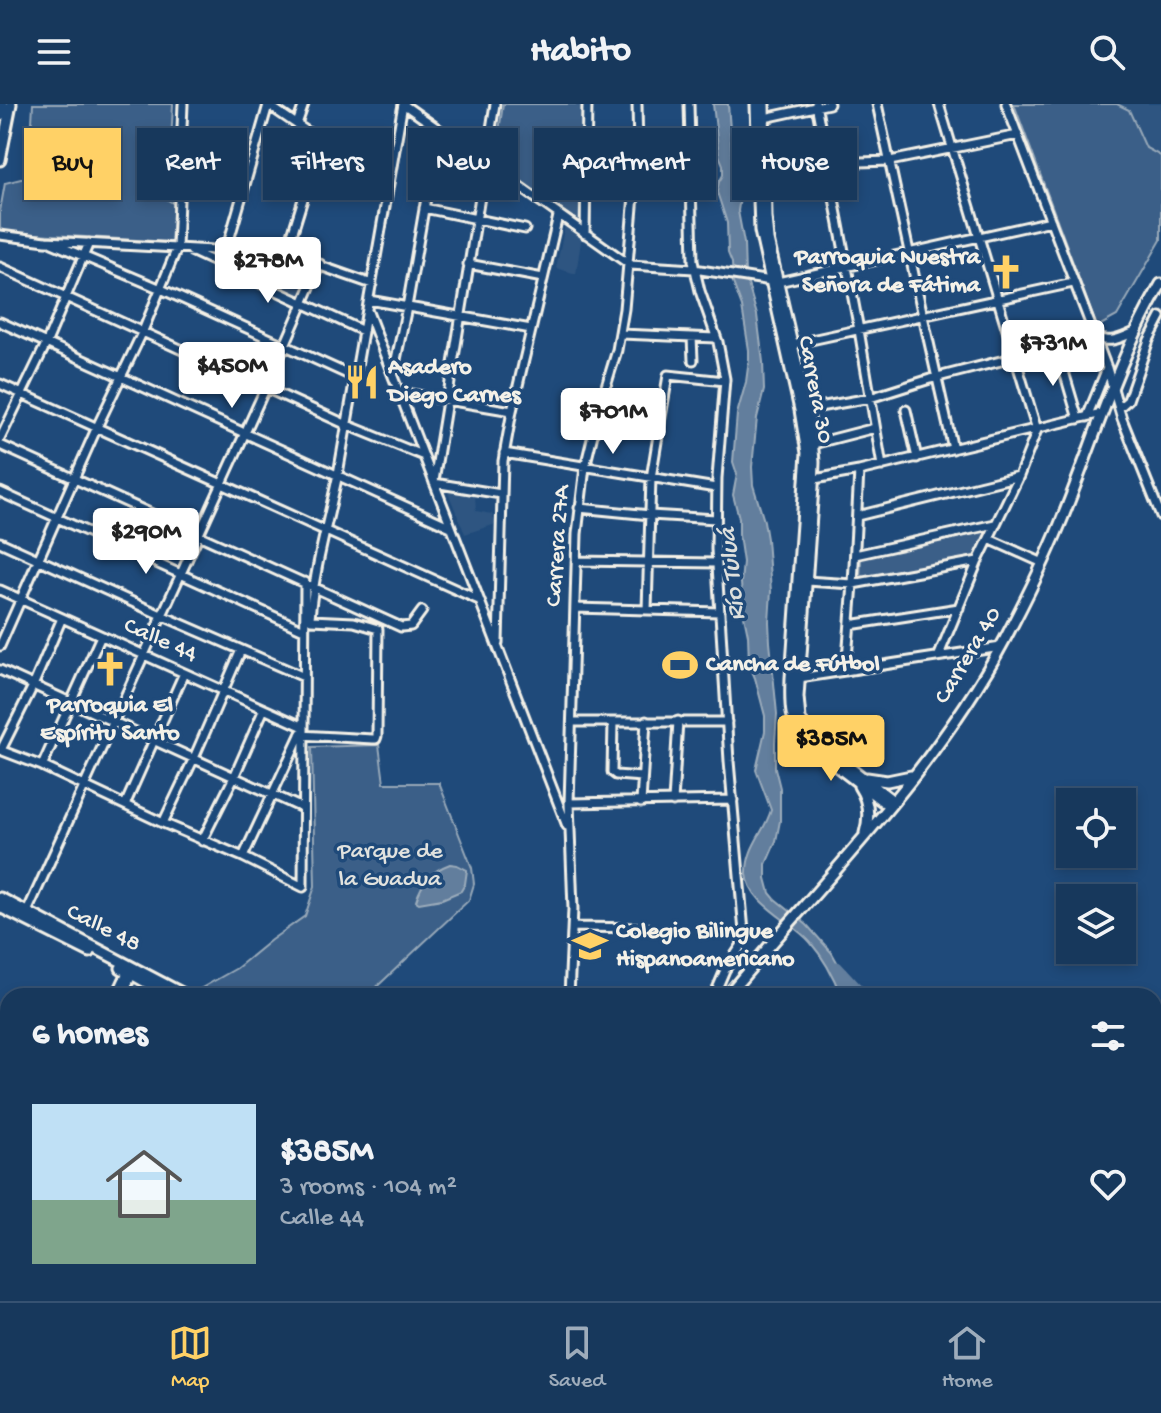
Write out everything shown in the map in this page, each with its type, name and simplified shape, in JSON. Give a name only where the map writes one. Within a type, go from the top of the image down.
[{"type":"main road","points":[[0,116],[2,104]]},
{"type":"main road","points":[[0,160],[11,104]]},
{"type":"main road","name":"Carrera 30","points":[[756,104],[760,128]]},
{"type":"main road","name":"Carrera 30","points":[[760,119],[764,104]]},
{"type":"main road","name":"Carrera 30","points":[[764,200],[774,281],[813,444],[796,717]]},
{"type":"main road","name":"Carrera 40","points":[[734,988],[914,775],[960,713],[1001,647],[1060,526],[1113,385],[1161,284]]},
{"type":"main road","name":"Carrera 30","points":[[803,410],[810,480]]},
{"type":"main road","name":"Carrera 30","points":[[804,585],[790,703],[802,731],[859,779]]},
{"type":"main road","points":[[859,779],[887,781],[914,775]]},
{"type":"main road","points":[[859,779],[891,804]]},
{"type":"main road","points":[[859,779],[867,803],[868,822],[862,839]]},
{"type":"main road","name":"Calle 48","points":[[0,898],[159,988]]},
{"type":"main road","name":"Calle 48","points":[[0,907],[170,988]]},
{"type":"street","points":[[1,641],[181,249],[183,104]]},
{"type":"street","points":[[226,251],[268,104],[321,141],[286,254]]},
{"type":"street","points":[[297,124],[304,104]]},
{"type":"street","points":[[62,618],[1,750],[243,857],[303,887],[304,630],[309,584],[327,530],[338,474],[403,104],[437,128]]},
{"type":"street","points":[[491,128],[495,104]]},
{"type":"street","points":[[585,234],[587,104]]},
{"type":"street","name":"Carrera 27A","points":[[569,988],[573,927],[569,803],[579,508],[585,467],[621,334],[630,265],[638,150],[637,104]]},
{"type":"street","points":[[689,104],[694,269],[722,359],[725,381],[716,488],[717,563],[744,932],[741,946],[717,988]]},
{"type":"street","points":[[760,119],[829,104]]},
{"type":"street","points":[[877,104],[953,449]]},
{"type":"street","points":[[939,104],[1037,430],[939,655]]},
{"type":"street","points":[[1006,104],[1161,516]]},
{"type":"street","points":[[816,105],[821,128]]},
{"type":"street","points":[[857,162],[890,161],[1018,135]]},
{"type":"street","points":[[518,187],[630,265],[694,269],[774,281],[1051,221]]},
{"type":"street","points":[[393,376],[425,200]]},
{"type":"street","points":[[434,483],[479,200]]},
{"type":"street","points":[[835,200],[882,466]]},
{"type":"street","points":[[424,208],[525,229]]},
{"type":"street","points":[[498,647],[504,453],[558,216]]},
{"type":"street","points":[[0,235],[46,241],[286,254],[372,284]]},
{"type":"street","points":[[46,241],[161,289],[354,377]]},
{"type":"street","points":[[89,243],[0,442],[404,628],[411,626],[422,611]]},
{"type":"street","points":[[181,249],[363,331]]},
{"type":"street","points":[[208,260],[210,250]]},
{"type":"street","points":[[27,912],[320,264]]},
{"type":"street","points":[[468,264],[543,278]]},
{"type":"street","points":[[0,267],[345,424],[424,456]]},
{"type":"street","points":[[789,345],[1073,283]]},
{"type":"street","points":[[369,300],[531,329]]},
{"type":"street","points":[[368,310],[569,832]]},
{"type":"street","points":[[1119,408],[1128,400],[1149,340],[1161,317]]},
{"type":"street","points":[[0,322],[451,527]]},
{"type":"street","points":[[803,410],[870,398],[1095,337],[1109,341],[1137,331]]},
{"type":"street","points":[[621,334],[716,338]]},
{"type":"street","points":[[692,337],[693,360]]},
{"type":"street","points":[[1057,348],[1082,418]]},
{"type":"street","points":[[1082,418],[1107,368]]},
{"type":"street","points":[[647,610],[651,478],[668,375],[725,381]]},
{"type":"street","points":[[0,384],[479,600]]},
{"type":"street","points":[[399,392],[512,411]]},
{"type":"street","points":[[906,410],[917,458]]},
{"type":"street","points":[[810,480],[917,458],[1102,413]]},
{"type":"street","points":[[813,444],[875,428]]},
{"type":"street","points":[[504,453],[716,488]]},
{"type":"street","points":[[846,671],[859,471]]},
{"type":"street","points":[[857,516],[1019,476]]},
{"type":"street","points":[[434,483],[501,494]]},
{"type":"street","points":[[0,492],[304,630]]},
{"type":"street","points":[[579,508],[716,519]]},
{"type":"street","points":[[855,555],[995,524]]},
{"type":"street","points":[[989,539],[1043,563]]},
{"type":"street","points":[[0,542],[304,677]]},
{"type":"street","points":[[576,561],[717,563]]},
{"type":"street","points":[[804,585],[853,584],[978,561]]},
{"type":"street","points":[[303,733],[373,739],[377,736],[378,629],[354,622],[311,620],[309,584]]},
{"type":"street","name":"Calle 44","points":[[0,590],[264,709],[303,733]]},
{"type":"street","points":[[575,608],[720,612]]},
{"type":"street","points":[[850,625],[959,608]]},
{"type":"street","points":[[42,766],[101,636]]},
{"type":"street","points":[[799,678],[1001,647]]},
{"type":"street","points":[[163,823],[241,650]]},
{"type":"street","points":[[0,670],[302,808]]},
{"type":"street","points":[[125,805],[184,673]]},
{"type":"street","points":[[202,841],[264,709]]},
{"type":"street","points":[[641,803],[646,721]]},
{"type":"street","points":[[673,802],[678,721]]},
{"type":"street","points":[[573,722],[727,722]]},
{"type":"street","points":[[613,722],[612,772],[642,777]]},
{"type":"street","points":[[243,857],[303,733]]},
{"type":"street","points":[[553,790],[562,794],[570,789]]},
{"type":"street","points":[[569,803],[733,800]]},
{"type":"street","points":[[573,927],[647,928]]},
{"type":"street","points":[[121,988],[131,970]]},
{"type":"street","points":[[125,988],[131,970]]},
{"type":"shaded area","name":"Río Tuluá","points":[[713,104],[728,104],[732,200],[740,200],[738,211],[744,243],[745,274],[757,315],[763,362],[764,390],[757,418],[752,467],[753,485],[767,539],[771,591],[770,642],[777,714],[775,768],[780,788],[780,821],[766,864],[766,878],[775,899],[807,925],[832,953],[852,988],[838,988],[815,948],[763,903],[750,885],[747,874],[749,856],[771,810],[756,770],[765,731],[765,716],[749,664],[741,583],[743,562],[739,518],[733,495],[737,474],[733,462],[737,414],[746,382],[749,350],[742,307],[733,283],[727,223],[717,192],[723,165]]},
{"type":"shaded area","points":[[1117,104],[1161,104],[1161,156],[1146,148],[1129,110]]},
{"type":"shaded area","points":[[565,225],[582,235],[576,274],[556,268]]},
{"type":"shaded area","points":[[447,490],[475,495],[476,511],[492,514],[496,524],[465,534]]},
{"type":"shaded area","points":[[450,864],[467,870],[461,891],[442,899],[416,901],[428,878]]},
{"type":"green space","points":[[33,104],[173,104],[172,128],[137,128],[137,200],[168,200],[174,204],[171,242],[0,232],[5,183],[24,178],[24,200],[121,200],[121,128],[32,128]]},
{"type":"green space","points":[[503,104],[582,104],[582,128],[534,128],[534,192],[518,181],[518,128],[499,128]]},
{"type":"green space","points":[[1014,104],[1117,104],[1129,110],[1146,148],[1161,156],[1161,240],[1117,316],[1097,327]]},
{"type":"green space","points":[[546,200],[581,200],[581,223]]},
{"type":"green space","points":[[210,257],[285,259],[313,267],[300,298]]},
{"type":"green space","points":[[987,531],[976,558],[860,579],[861,558]]},
{"type":"green space","name":"Parque de la Guadua","points":[[379,745],[384,783],[439,783],[472,868],[474,884],[469,900],[376,988],[202,988],[237,968],[305,916],[315,886],[312,747]]},
{"type":"waterway","name":"Río Tuluá","points":[[837,967],[857,988]]},
{"type":"place","name":"Parroquia Nuestra Señora de Fátima","points":[[1006,272]]},
{"type":"place","name":"Asadero Diego Carnes","points":[[362,382]]},
{"type":"place","name":"Cancha de Fútbol","points":[[680,665]]},
{"type":"place","name":"Parroquia El Espíritu Santo","points":[[110,669]]},
{"type":"place","name":"Colegio Bilingue Hispanoamericano","points":[[590,946]]}]
